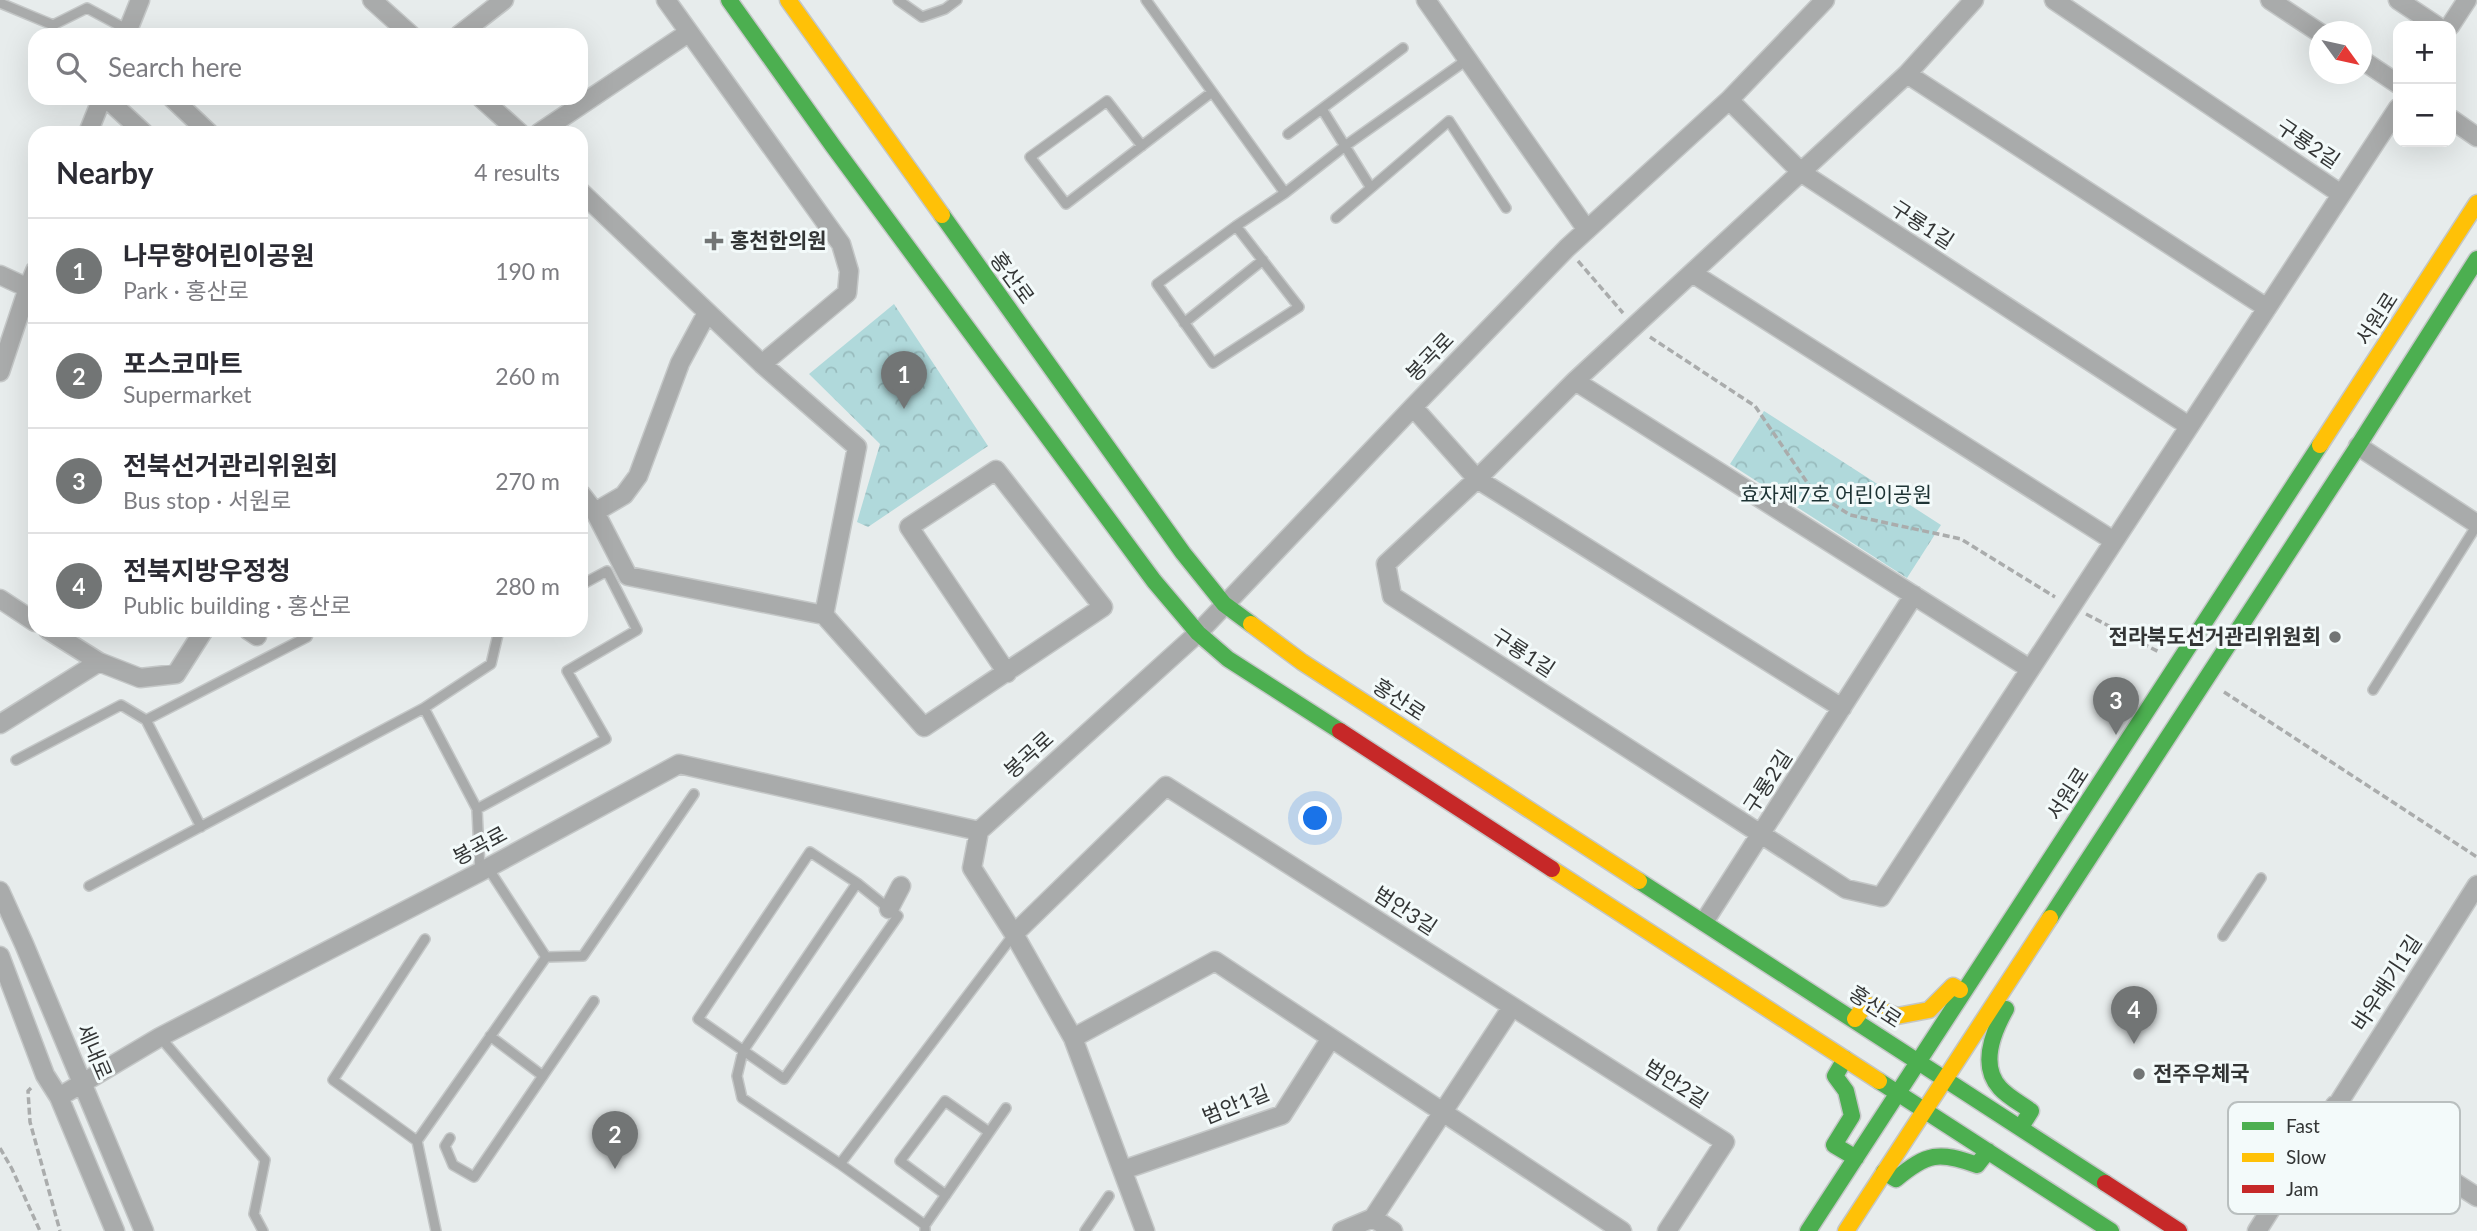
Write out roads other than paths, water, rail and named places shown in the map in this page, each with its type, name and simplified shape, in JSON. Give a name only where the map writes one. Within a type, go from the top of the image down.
[{"type":"street","points":[[129,28],[140,0]]},
{"type":"street","points":[[372,0],[403,28]]},
{"type":"street","points":[[468,28],[504,0]]},
{"type":"street","points":[[666,0],[841,244],[849,271],[847,293],[762,363]]},
{"type":"street","points":[[729,0],[1145,570],[1198,633],[1228,659],[2111,1231]]},
{"type":"street","name":"홍산로","points":[[788,0],[1183,553],[1224,604],[1302,662],[2179,1231]]},
{"type":"street","points":[[1426,0],[1587,230]]},
{"type":"street","name":"봉곡로","points":[[59,1097],[160,1037],[484,870],[679,764],[979,831],[1198,633],[1567,248],[1729,100],[1825,0]]},
{"type":"street","name":"구룡1길","points":[[1761,834],[1392,596],[1386,564],[1477,479],[1576,380],[1907,74],[1974,0]]},
{"type":"street","name":"구룡2길","points":[[1914,595],[1761,834],[1846,889],[1881,897],[2341,194],[2053,0]]},
{"type":"street","points":[[2270,0],[2309,26]]},
{"type":"street","points":[[2398,0],[2430,21]]},
{"type":"street","points":[[2453,21],[2467,0]]},
{"type":"street","points":[[588,100],[688,33]]},
{"type":"street","points":[[2372,67],[2393,81]]},
{"type":"street","points":[[1907,74],[2267,308]]},
{"type":"street","points":[[1729,100],[1802,173]]},
{"type":"street","points":[[92,126],[101,105]]},
{"type":"street","points":[[112,105],[136,126]]},
{"type":"street","points":[[179,105],[202,126]]},
{"type":"street","points":[[489,105],[512,126]]},
{"type":"street","points":[[549,126],[581,105]]},
{"type":"street","points":[[2341,194],[2393,115]]},
{"type":"street","points":[[2456,122],[2477,137]]},
{"type":"street","name":"구룡1길","points":[[1802,173],[2189,426]]},
{"type":"street","points":[[588,199],[707,313],[858,447],[824,615]]},
{"type":"street","name":"서원로","points":[[1808,1231],[2477,203]]},
{"type":"street","points":[[1846,1231],[2477,259]]},
{"type":"street","points":[[1692,273],[2113,541]]},
{"type":"street","points":[[0,275],[28,288]]},
{"type":"street","points":[[0,372],[28,300]]},
{"type":"street","points":[[595,512],[624,495],[638,476],[680,363],[707,313]]},
{"type":"street","points":[[1576,380],[2030,669]]},
{"type":"street","points":[[1413,407],[1477,479],[1842,708]]},
{"type":"street","points":[[2358,446],[2477,524]]},
{"type":"street","points":[[588,503],[628,576],[824,615],[924,727],[1007,673],[1103,607],[996,470],[909,527],[1007,673]]},
{"type":"street","points":[[0,599],[28,617]]},
{"type":"street","points":[[59,637],[99,662],[140,678],[176,674],[200,637]]},
{"type":"street","points":[[0,724],[99,662]]},
{"type":"street","name":"범안3길","points":[[1014,934],[1166,786],[1512,1007]]},
{"type":"street","points":[[979,831],[972,868],[1014,934],[1073,1038],[1145,1231]]},
{"type":"street","points":[[1704,922],[1761,834]]},
{"type":"street","name":"바우배기1길","points":[[2338,1102],[2477,885]]},
{"type":"street","points":[[889,909],[901,886]]},
{"type":"street","name":"세내로","points":[[0,891],[144,1231]]},
{"type":"street","points":[[0,956],[46,1075],[59,1097],[115,1231]]},
{"type":"street","points":[[1073,1038],[1215,961],[1622,1231]]},
{"type":"street","points":[[1855,1019],[1866,1004],[1897,1016],[1929,1010],[1953,986],[1963,993]]},
{"type":"street","points":[[2003,989],[2014,996],[1996,1026],[1989,1059],[1995,1081],[2003,1091],[2031,1111],[2021,1128]]},
{"type":"street","points":[[1342,1231],[1373,1218],[1512,1007]]},
{"type":"street","name":"범안2길","points":[[1512,1007],[1725,1142],[1667,1231]]},
{"type":"street","name":"범안1길","points":[[1123,1170],[1282,1115],[1331,1038]]},
{"type":"street","points":[[1846,1059],[1835,1076],[1846,1091],[1852,1116],[1834,1145],[1856,1158]]},
{"type":"street","points":[[1884,1172],[1896,1179],[1917,1160],[1941,1154],[1977,1165],[1988,1151]]},
{"type":"street","points":[[2460,1186],[2477,1197]]},
{"type":"street","name":"바우배기1길","points":[[2257,1231],[2268,1214]]},
{"type":"street","points":[[1373,1218],[1394,1231]]},
{"type":"lane","points":[[898,0],[922,17],[945,9],[957,0]]},
{"type":"lane","points":[[939,0],[945,9]]},
{"type":"lane","points":[[1146,0],[1285,193]]},
{"type":"lane","points":[[0,3],[53,25],[87,8],[120,28]]},
{"type":"lane","points":[[1288,134],[1403,48]]},
{"type":"lane","points":[[1236,226],[1299,307],[1213,363],[1157,284],[1236,226],[1285,193],[1345,146],[1468,59]]},
{"type":"lane","points":[[1142,146],[1107,101],[1030,158],[1066,204],[1142,146],[1212,92]]},
{"type":"lane","points":[[1322,109],[1371,188]]},
{"type":"lane","points":[[1336,218],[1448,121],[1506,208]]},
{"type":"lane","points":[[1184,323],[1263,260]]},
{"type":"lane","points":[[2373,690],[2477,524]]},
{"type":"lane","points":[[477,809],[606,738],[567,671],[637,630],[607,571],[588,581]]},
{"type":"lane","points":[[146,720],[307,637]]},
{"type":"lane","points":[[89,886],[424,708],[491,664],[497,637]]},
{"type":"lane","points":[[16,761],[121,705],[146,720],[201,827]]},
{"type":"lane","points":[[424,708],[477,809],[484,870],[546,957]]},
{"type":"lane","points":[[546,957],[583,956],[694,794]]},
{"type":"lane","points":[[810,852],[857,883],[889,909],[898,916],[784,1079],[698,1018],[810,852]]},
{"type":"lane","points":[[2223,936],[2260,878]]},
{"type":"lane","points":[[857,883],[743,1051],[737,1076],[742,1098],[840,1164],[925,1228],[1006,1108]]},
{"type":"lane","points":[[840,1164],[1014,934]]},
{"type":"lane","points":[[425,939],[333,1080],[417,1141],[436,1231]]},
{"type":"lane","points":[[417,1141],[546,957]]},
{"type":"lane","points":[[450,1138],[445,1146],[453,1165],[474,1177],[594,1001]]},
{"type":"lane","points":[[490,1036],[543,1076]]},
{"type":"lane","points":[[160,1037],[265,1160],[254,1214],[263,1231]]},
{"type":"lane","points":[[946,1195],[900,1161],[945,1101],[989,1132]]},
{"type":"lane","points":[[1085,1231],[1109,1196]]},
{"type":"place","name":"홍천한의원","points":[[714,241]]},
{"type":"place","name":"나무향어린이공원","points":[[904,409]]},
{"type":"place","name":"전라북도선거관리위원회","points":[[2335,637]]},
{"type":"place","name":"전북선거관리위원회","points":[[2116,735]]},
{"type":"place","name":"전북지방우정청","points":[[2134,1044]]},
{"type":"place","name":"전주우체국","points":[[2139,1074]]},
{"type":"place","name":"포스코마트","points":[[615,1169]]},
{"type":"park label","name":"효자제7호 어린이공원","points":[[1836,495]]}]
